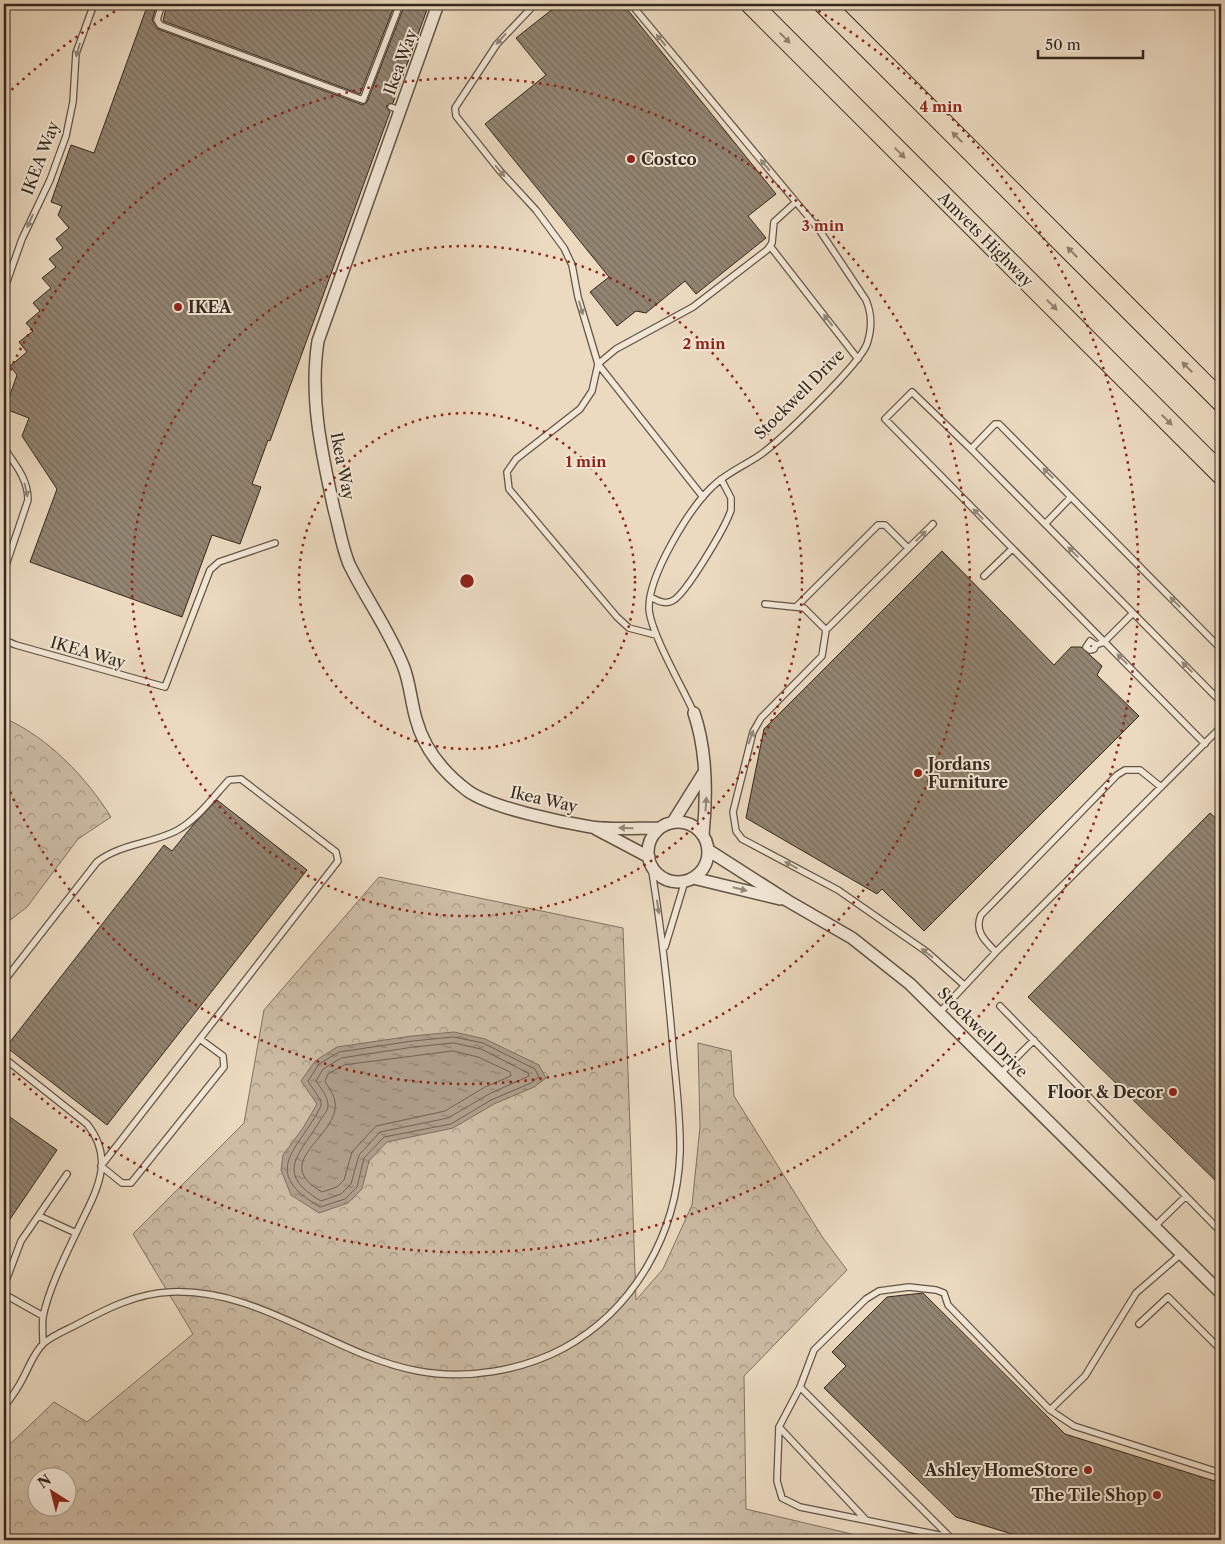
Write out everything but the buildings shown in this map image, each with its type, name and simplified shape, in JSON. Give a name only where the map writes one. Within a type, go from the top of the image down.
[{"type":"highway","name":"Amvets Highway","points":[[751,4],[1221,474]]},
{"type":"highway","points":[[824,4],[1221,401]]},
{"type":"street","name":"Ikea Way","points":[[438,4],[395,109],[322,327],[315,360],[314,390],[320,435],[343,544],[348,562],[395,647],[404,669],[416,720],[423,740],[443,768],[470,793],[493,803],[592,827],[659,828]]},
{"type":"street","name":"Stockwell Drive","points":[[694,713],[702,739],[703,774],[707,797],[703,835]]},
{"type":"street","points":[[673,822],[685,806],[703,774]]},
{"type":"street","points":[[673,822],[690,824],[703,835],[708,850],[706,863],[689,879],[666,879],[650,861],[649,844],[659,828],[673,822]]},
{"type":"street","name":"Ikea Way","points":[[592,827],[650,861]]},
{"type":"street","name":"Stockwell Drive","points":[[708,850],[788,901],[830,924],[873,953],[940,1012],[1221,1294]]},
{"type":"street","name":"Stockwell Drive","points":[[689,879],[788,901]]},
{"type":"lane","name":"IKEA Way","points":[[4,290],[22,239],[50,180],[66,136],[73,102],[76,54],[94,4]]},
{"type":"lane","points":[[162,4],[156,20],[160,25],[363,100],[400,4]]},
{"type":"lane","points":[[535,4],[497,44],[454,111],[500,171],[536,210],[564,248],[572,265],[578,297],[598,364],[703,497]]},
{"type":"lane","name":"Stockwell Drive","points":[[631,4],[796,202],[859,287],[869,306],[871,319],[867,344],[858,359],[770,447],[721,479],[703,497],[663,560],[650,597],[650,618],[694,713]]},
{"type":"lane","points":[[656,634],[629,628],[617,617],[509,489],[506,481],[507,472],[516,459],[580,408],[592,391],[598,364],[621,346],[693,307],[770,246],[774,222],[796,202]]},
{"type":"lane","points":[[770,246],[858,359]]},
{"type":"lane","points":[[1205,744],[885,419],[909,393],[914,393],[1221,702]]},
{"type":"lane","points":[[971,449],[998,423],[1221,649]]},
{"type":"lane","points":[[4,448],[20,472],[28,490],[24,519],[4,571]]},
{"type":"lane","points":[[650,597],[665,603],[672,601],[687,586],[729,517],[731,498],[721,479]]},
{"type":"lane","points":[[1045,524],[1071,497]]},
{"type":"lane","points":[[933,524],[826,630],[822,656],[761,718],[752,732],[733,812],[736,831],[742,839],[838,890],[927,952],[964,985]]},
{"type":"lane","points":[[796,607],[878,525],[884,525],[908,548]]},
{"type":"lane","name":"IKEA Way","points":[[4,640],[165,687],[210,570],[219,562],[275,544]]},
{"type":"lane","points":[[984,576],[1012,549]]},
{"type":"lane","points":[[765,604],[804,608],[826,630]]},
{"type":"lane","points":[[1086,646],[1091,650],[1096,645],[1104,642],[1133,613]]},
{"type":"lane","points":[[940,1012],[996,952],[1221,727]]},
{"type":"lane","points":[[996,952],[979,931],[981,915],[1117,776],[1125,770],[1140,770],[1161,788]]},
{"type":"lane","points":[[4,981],[97,862],[115,850],[146,843],[178,830],[230,780],[241,779],[336,852],[338,861],[101,1166]]},
{"type":"lane","points":[[43,1344],[117,1304],[169,1292],[192,1292],[231,1299],[252,1306],[367,1356],[395,1366],[445,1375],[494,1371],[526,1363],[554,1353],[578,1340],[603,1321],[624,1300],[657,1250],[674,1203],[680,1159],[679,1122],[665,949],[650,861]]},
{"type":"lane","points":[[665,949],[689,879]]},
{"type":"lane","points":[[1000,1006],[1221,1232]]},
{"type":"lane","points":[[101,1166],[122,1183],[126,1185],[131,1183],[224,1067],[223,1056],[200,1039]]},
{"type":"lane","points":[[1001,1073],[1034,1040]]},
{"type":"lane","points":[[4,1058],[87,1124],[95,1134],[100,1145],[101,1166],[96,1192],[57,1276],[44,1316],[43,1344],[4,1407]]},
{"type":"lane","points":[[4,1286],[21,1241],[68,1174]]},
{"type":"lane","points":[[1154,1228],[1186,1196]]},
{"type":"lane","points":[[39,1216],[76,1233]]},
{"type":"lane","points":[[1050,1410],[1085,1376],[1136,1293],[1181,1254]]},
{"type":"lane","points":[[961,1540],[800,1507],[782,1498],[776,1481],[779,1427],[800,1387],[814,1350],[866,1299],[879,1291],[914,1287],[944,1293],[948,1305],[1050,1410],[1074,1426],[1221,1473]]},
{"type":"lane","points":[[4,1294],[44,1316]]},
{"type":"lane","points":[[1139,1324],[1168,1297],[1221,1350]]},
{"type":"lane","points":[[800,1387],[950,1537]]},
{"type":"lane","points":[[779,1427],[866,1520]]},
{"type":"green space","points":[[4,718],[20,726],[51,747],[90,787],[111,817],[78,839],[27,907],[4,925]]},
{"type":"green space","points":[[379,877],[623,928],[636,1300],[663,1269],[692,1205],[700,1127],[698,1043],[731,1051],[734,1096],[823,1238],[847,1270],[744,1376],[746,1509],[877,1540],[4,1540],[4,1450],[54,1402],[87,1422],[193,1334],[133,1234],[244,1123],[264,1010]]},
{"type":"water","points":[[454,1032],[485,1039],[539,1065],[546,1078],[534,1087],[494,1104],[453,1128],[387,1142],[369,1161],[362,1189],[348,1203],[319,1213],[291,1195],[281,1170],[283,1155],[303,1128],[317,1104],[301,1081],[315,1061],[337,1047]]},
{"type":"place","name":"Costco","points":[[631,159]]},
{"type":"place","name":"IKEA","points":[[178,307]]},
{"type":"place","name":"Jordans Furniture","points":[[918,773]]},
{"type":"place","name":"Floor & Decor","points":[[1173,1092]]},
{"type":"place","name":"Ashley HomeStore","points":[[1088,1470]]},
{"type":"place","name":"The Tile Shop","points":[[1157,1495]]}]
